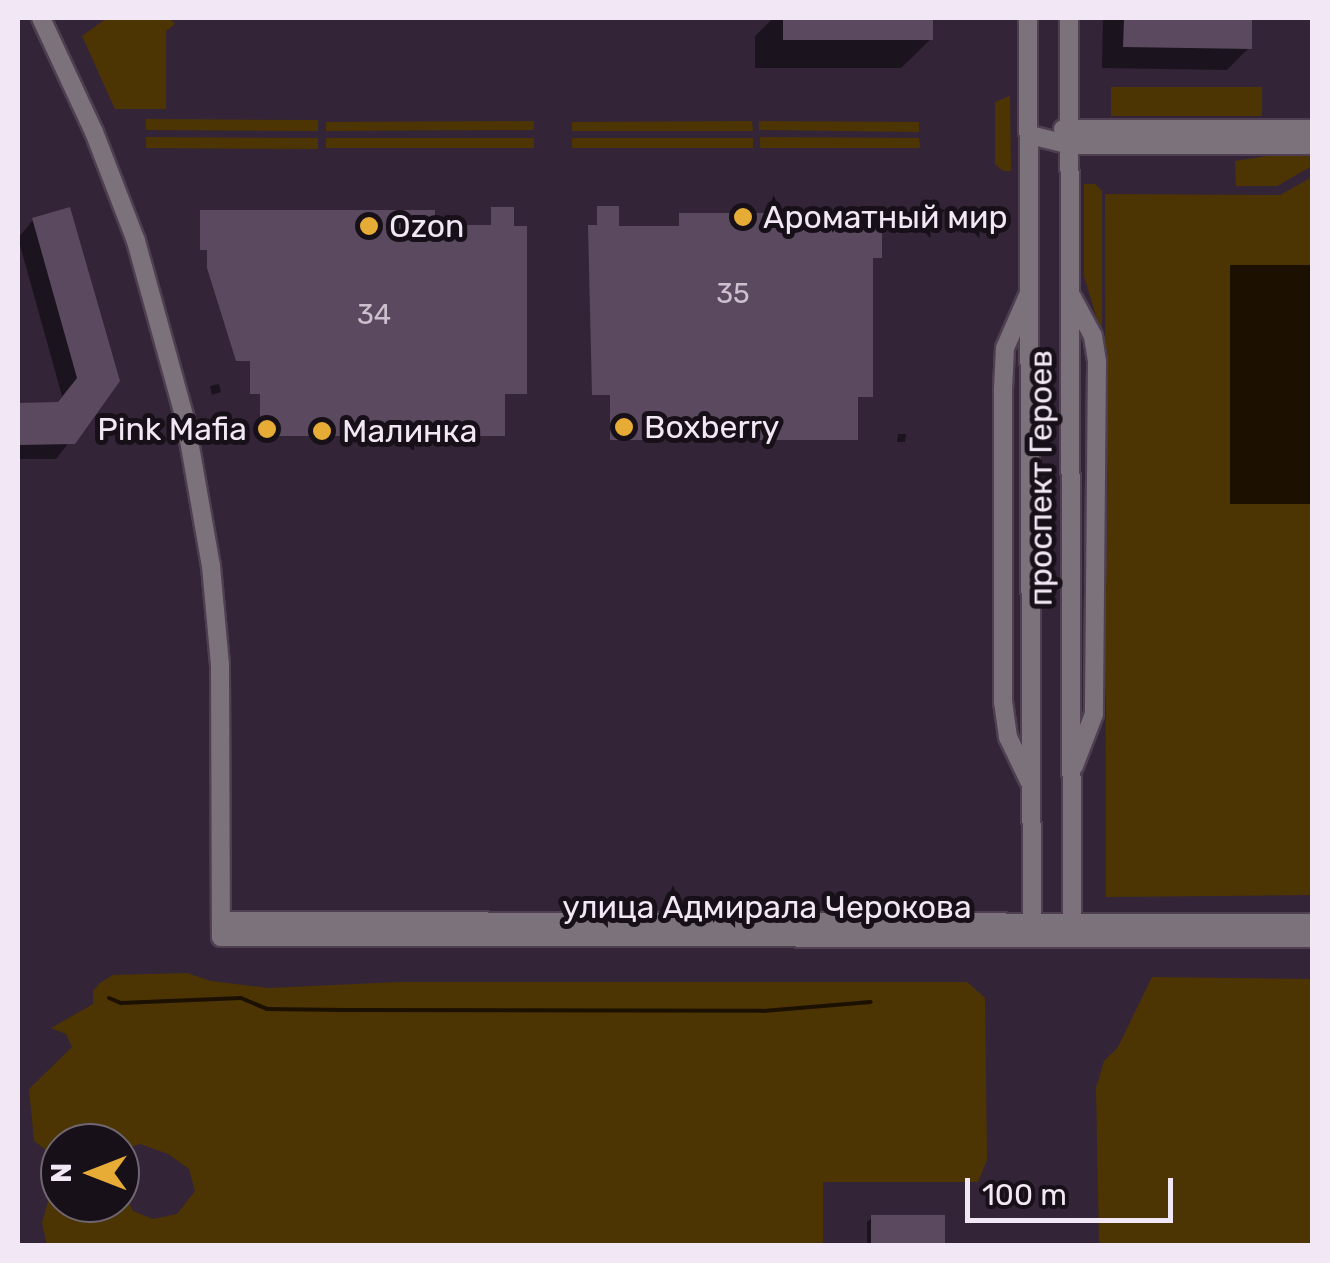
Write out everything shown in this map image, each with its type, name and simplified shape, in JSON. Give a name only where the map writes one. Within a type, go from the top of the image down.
[{"type":"street","name":"улица Адмирала Черокова","points":[[41,18],[94,132],[136,241],[186,423],[208,549],[220,666],[221,929],[1072,930],[1312,923]]},
{"type":"street","name":"проспект Героев","points":[[1028,18],[1032,930]]},
{"type":"street","name":"проспект Героев","points":[[1070,18],[1072,930]]},
{"type":"street","points":[[1071,136],[1312,129]]},
{"type":"street","points":[[1030,135],[1312,145]]},
{"type":"street","points":[[1030,292],[1005,348],[1002,389],[1003,703],[1008,737],[1031,786]]},
{"type":"street","points":[[1070,294],[1093,336],[1097,362],[1094,714],[1072,771]]},
{"type":"street","name":"улица Адмирала Черокова","points":[[1072,930],[1312,938]]},
{"type":"shaded area","points":[[107,18],[170,18],[175,24],[166,31],[166,109],[115,109],[82,36]]},
{"type":"shaded area","points":[[1111,87],[1262,87],[1262,116],[1111,116]]},
{"type":"shaded area","points":[[1010,96],[1011,171],[1003,171],[995,164],[995,102]]},
{"type":"shaded area","points":[[146,119],[318,120],[318,131],[146,130]]},
{"type":"shaded area","points":[[534,121],[534,130],[326,131],[326,122]]},
{"type":"shaded area","points":[[752,121],[753,131],[572,131],[572,122]]},
{"type":"shaded area","points":[[759,121],[919,122],[919,132],[759,130]]},
{"type":"shaded area","points":[[146,137],[318,138],[318,149],[146,148]]},
{"type":"shaded area","points":[[760,137],[919,138],[920,148],[760,148]]},
{"type":"shaded area","points":[[326,138],[534,138],[534,148],[326,148]]},
{"type":"shaded area","points":[[572,138],[753,138],[753,148],[572,148]]},
{"type":"shaded area","points":[[1273,155],[1312,156],[1312,166],[1277,186],[1236,186],[1235,161]]},
{"type":"shaded area","points":[[1312,177],[1312,265],[1230,266],[1230,504],[1312,504],[1312,895],[1106,897],[1105,194],[1280,195]]},
{"type":"shaded area","points":[[1084,184],[1095,184],[1102,191],[1102,336],[1084,276]]},
{"type":"shaded area","points":[[1230,265],[1312,265],[1312,504],[1230,504]]},
{"type":"shaded area","points":[[187,973],[211,981],[269,988],[399,982],[967,982],[985,998],[987,1160],[978,1182],[823,1182],[823,1245],[47,1245],[42,1223],[140,1223],[140,1214],[153,1219],[177,1214],[195,1191],[189,1169],[168,1154],[140,1144],[140,1123],[40,1123],[40,1145],[34,1141],[29,1089],[72,1047],[66,1034],[51,1028],[93,1004],[93,991],[113,975]]},
{"type":"shaded area","points":[[1152,977],[1312,979],[1312,1245],[1099,1245],[1096,1088],[1104,1061],[1118,1047]]},
{"type":"building","points":[[783,18],[933,18],[933,40],[783,40]]},
{"type":"building","points":[[1124,18],[1252,18],[1252,49],[1123,47]]},
{"type":"building","points":[[597,206],[619,206],[619,226],[679,226],[679,213],[882,213],[882,258],[873,258],[873,397],[858,397],[858,440],[610,440],[610,395],[592,395],[588,225],[597,225]]},
{"type":"building","points":[[70,207],[120,381],[75,444],[18,445],[18,403],[58,402],[77,378],[32,218]]},
{"type":"building","points":[[491,207],[514,207],[514,226],[527,226],[527,394],[505,394],[505,436],[260,436],[260,394],[250,394],[250,361],[236,361],[207,268],[207,250],[200,250],[200,210],[435,210],[435,225],[491,225]]},
{"type":"building","points":[[871,1215],[945,1215],[945,1246],[871,1246]]},
{"type":"waterway","points":[[109,998],[121,1003],[241,998],[267,1009],[343,1010],[763,1011],[871,1002]]},
{"type":"place","name":"Ароматный мир","points":[[743,217]]},
{"type":"place","name":"Ozon","points":[[369,226]]},
{"type":"place","name":"Boxberry","points":[[624,427]]},
{"type":"place","name":"Pink Mafia","points":[[267,429]]},
{"type":"place","name":"Малинка","points":[[322,431]]}]
